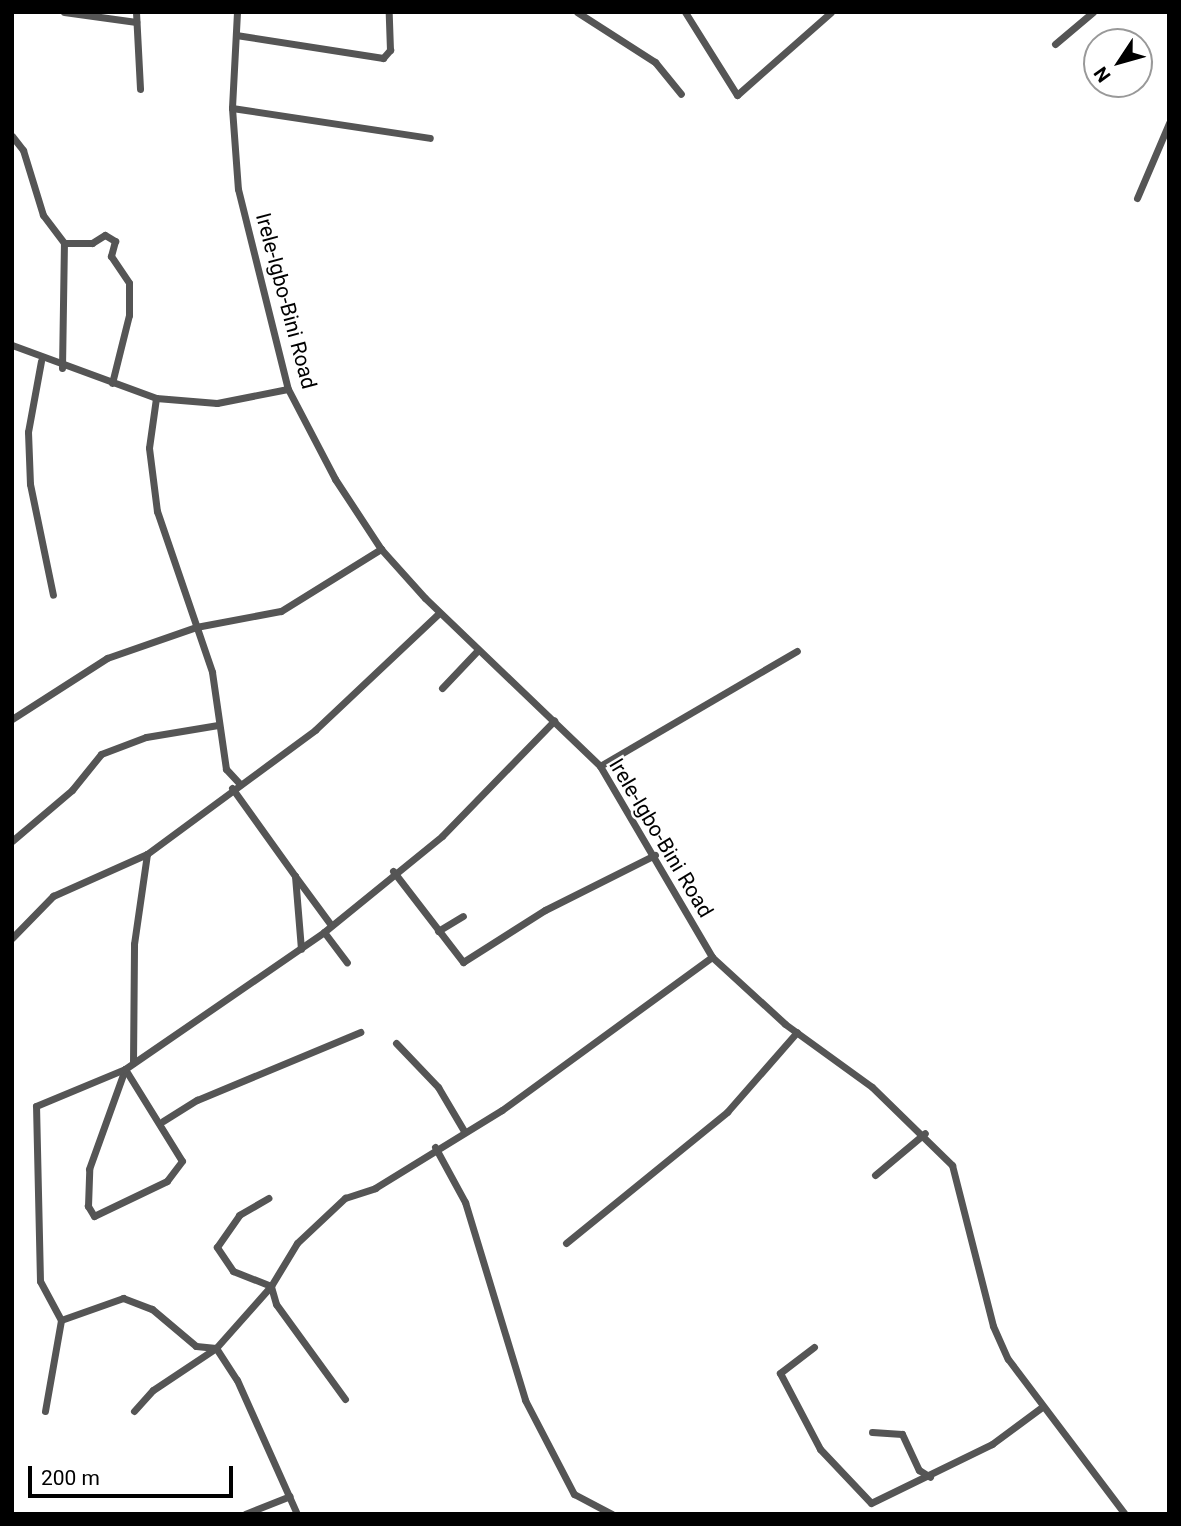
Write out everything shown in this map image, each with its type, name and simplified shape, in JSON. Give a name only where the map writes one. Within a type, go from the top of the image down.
[{"type":"street","points":[[64,12],[136,22]]},
{"type":"street","points":[[136,12],[139,89]]},
{"type":"street","name":"Irele-Igbo-Bini Road","points":[[237,12],[232,108],[238,189],[288,389],[335,480],[381,549],[439,613],[600,766],[712,957],[797,1032],[925,1133],[952,1165],[993,1326],[1042,1407],[1125,1514]]},
{"type":"street","points":[[236,35],[383,58],[390,50],[389,12]]},
{"type":"street","points":[[577,12],[655,62],[681,94]]},
{"type":"street","points":[[685,12],[737,95],[831,12]]},
{"type":"street","points":[[1055,44],[1093,12]]},
{"type":"street","points":[[232,108],[430,138]]},
{"type":"street","points":[[1137,198],[1169,123]]},
{"type":"street","points":[[12,136],[23,150],[43,215],[64,243],[62,368]]},
{"type":"street","points":[[64,243],[92,243],[105,235],[115,241],[111,256],[129,283],[130,315],[112,383]]},
{"type":"street","points":[[12,345],[41,361],[156,398],[217,403],[288,389]]},
{"type":"street","points":[[41,361],[28,432],[30,484],[53,595]]},
{"type":"street","points":[[156,398],[149,447],[157,511],[212,671],[226,769],[240,784]]},
{"type":"street","points":[[12,719],[107,658],[196,627],[281,611],[381,549]]},
{"type":"street","points":[[12,938],[53,896],[148,854],[232,788],[337,713],[439,613]]},
{"type":"street","points":[[442,688],[478,650]]},
{"type":"street","points":[[600,766],[797,651]]},
{"type":"street","points":[[45,1411],[61,1321],[40,1281],[40,1156],[32,1111],[125,1069],[324,932],[393,871],[442,836],[554,721]]},
{"type":"street","points":[[12,841],[72,790],[101,754],[146,737],[218,725]]},
{"type":"street","points":[[232,788],[331,925]]},
{"type":"street","points":[[133,1063],[134,944],[148,854]]},
{"type":"street","points":[[393,871],[460,960],[468,961],[545,910],[654,855]]},
{"type":"street","points":[[295,876],[301,949]]},
{"type":"street","points":[[438,931],[463,916]]},
{"type":"street","points":[[324,932],[347,962]]},
{"type":"street","points":[[134,1411],[153,1390],[216,1348],[271,1286],[324,1214],[464,1131],[712,957]]},
{"type":"street","points":[[163,1121],[197,1100],[360,1032]]},
{"type":"street","points":[[566,1243],[727,1112],[797,1032]]},
{"type":"street","points":[[396,1043],[438,1087],[464,1131]]},
{"type":"street","points":[[125,1069],[163,1121],[182,1156],[175,1177],[92,1214],[89,1169],[125,1069]]},
{"type":"street","points":[[875,1175],[925,1133]]},
{"type":"street","points":[[435,1147],[465,1202],[525,1400],[574,1494],[612,1514]]},
{"type":"street","points":[[268,1198],[239,1215],[217,1256],[245,1278],[271,1286]]},
{"type":"street","points":[[271,1286],[280,1314],[345,1399]]},
{"type":"street","points":[[61,1321],[123,1298],[152,1309],[196,1346],[216,1348]]},
{"type":"street","points":[[814,1347],[780,1373],[820,1449],[858,1495],[879,1503],[930,1477],[1042,1407]]},
{"type":"street","points":[[216,1348],[237,1380],[297,1514]]},
{"type":"street","points":[[872,1432],[902,1434],[919,1470],[930,1477]]},
{"type":"street","points":[[246,1514],[290,1496]]}]
